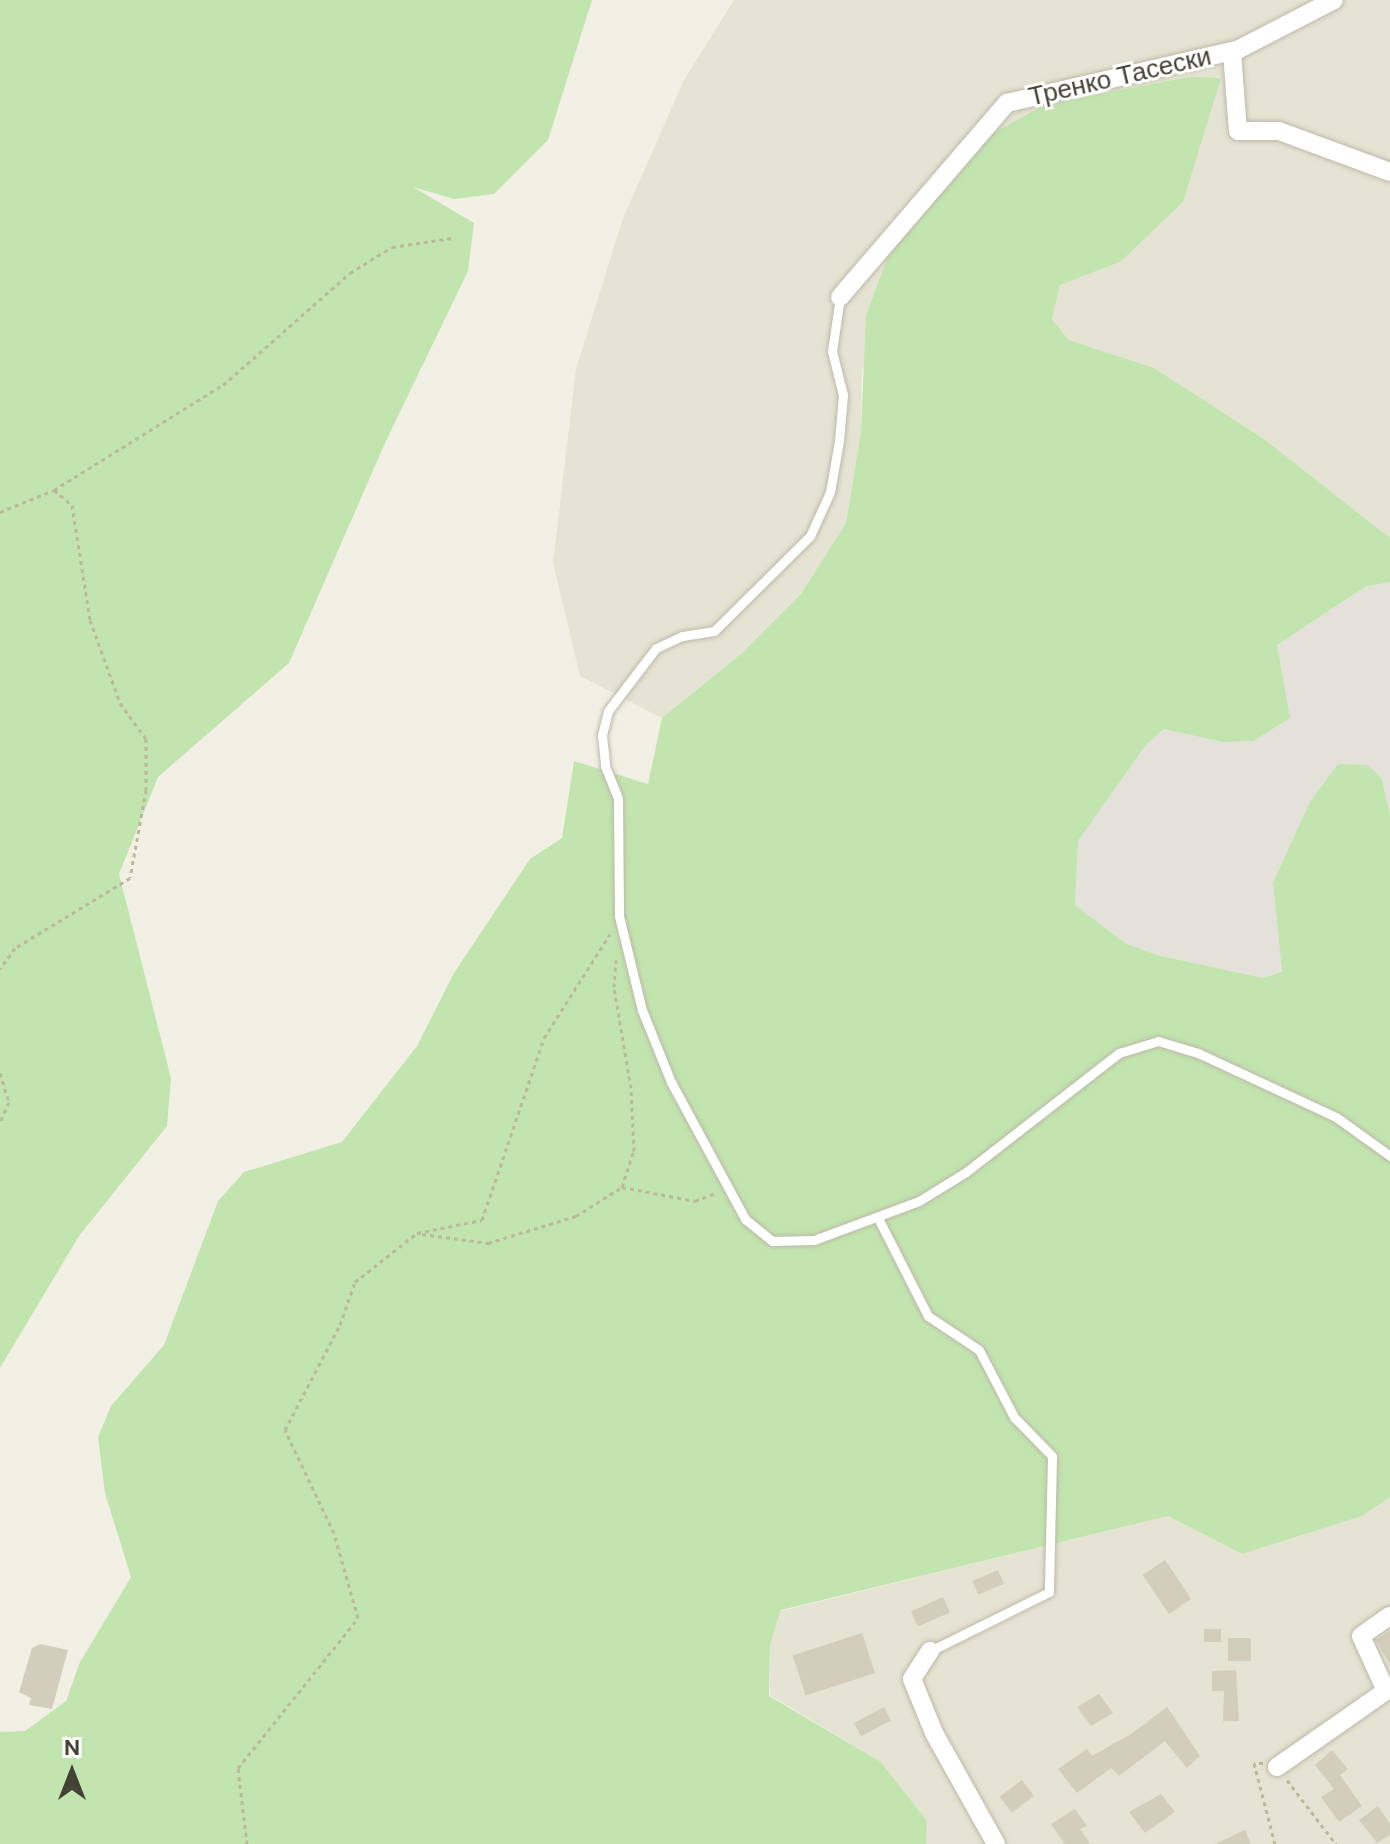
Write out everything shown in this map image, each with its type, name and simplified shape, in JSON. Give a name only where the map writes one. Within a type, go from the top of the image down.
[{"type":"street","name":"Тренко Тасески","points":[[840,297],[1007,103],[1232,52],[1334,0]]},
{"type":"street","points":[[1232,52],[1238,131],[1279,131],[1390,172]]},
{"type":"street","points":[[1277,1767],[1388,1690],[1361,1636],[1390,1616]]},
{"type":"street","points":[[930,1651],[912,1679],[934,1733],[996,1844]]},
{"type":"lane","points":[[840,297],[832,351],[843,395],[839,441],[830,492],[810,536],[714,631],[682,636],[656,648],[608,711],[602,735],[605,766],[618,799],[619,916],[642,1010],[671,1082],[745,1219],[772,1241],[814,1240],[919,1201],[966,1172],[1119,1053],[1158,1041],[1198,1053],[1336,1117],[1390,1156]]},
{"type":"lane","points":[[878,1218],[928,1316],[979,1350],[1014,1417],[1052,1456],[1049,1592],[930,1651]]},
{"type":"path","points":[[0,512],[54,490],[223,385],[350,273],[392,247],[452,238]]},
{"type":"path","points":[[0,969],[15,948],[130,878],[146,790],[146,739],[120,703],[90,620],[72,505],[54,490]]},
{"type":"path","points":[[417,1233],[488,1243],[576,1216],[622,1187],[634,1151],[631,1088],[614,987],[619,916]]},
{"type":"path","points":[[247,1844],[238,1768],[358,1618],[334,1533],[285,1430],[340,1325],[355,1282],[417,1233],[482,1220],[544,1038],[593,967],[619,916]]},
{"type":"path","points":[[0,1073],[9,1102],[0,1122]]},
{"type":"path","points":[[622,1187],[695,1201],[730,1188]]},
{"type":"path","points":[[1275,1844],[1254,1763],[1277,1767],[1336,1844]]},
{"type":"shaded area","points":[[734,0],[1390,0],[1390,538],[1264,439],[1154,368],[1069,340],[1052,318],[1060,285],[1120,262],[1221,79],[1188,77],[1044,105],[995,132],[862,370],[861,431],[846,523],[801,594],[742,653],[662,718],[580,676],[553,563],[576,369],[623,218],[684,80]]},
{"type":"shaded area","points":[[1390,582],[1390,815],[1382,779],[1273,883],[1282,970],[1263,978],[1157,955],[1125,943],[1075,905],[1078,841],[1146,745],[1164,729],[1222,742],[1277,645],[1365,587]]},
{"type":"shaded area","points":[[1390,1497],[1390,1844],[926,1844],[927,1821],[881,1762],[770,1695],[770,1645],[781,1611],[1168,1516],[1242,1554],[1362,1516]]},
{"type":"green space","points":[[0,0],[592,0],[548,140],[494,194],[454,199],[413,187],[474,223],[468,271],[385,443],[289,663],[158,777],[119,874],[171,1078],[167,1126],[79,1236],[0,1368]]},
{"type":"green space","points":[[1188,77],[1221,78],[1183,202],[1120,262],[1060,285],[1052,319],[1069,340],[1154,368],[1264,439],[1390,538],[1390,582],[1365,587],[1277,645],[1290,718],[1253,741],[1222,742],[1164,729],[1146,745],[1078,841],[1075,905],[1125,943],[1157,955],[1263,978],[1282,971],[1273,883],[1310,802],[1338,764],[1368,765],[1382,779],[1390,815],[1390,1497],[1362,1516],[1242,1554],[1168,1516],[781,1610],[770,1645],[769,1696],[881,1762],[927,1821],[926,1844],[0,1844],[0,1732],[25,1731],[66,1701],[80,1662],[131,1577],[105,1493],[98,1437],[111,1406],[164,1345],[218,1201],[244,1172],[342,1142],[417,1046],[454,973],[530,859],[562,838],[574,761],[648,784],[662,718],[742,653],[801,594],[846,523],[861,431],[866,316],[888,256],[922,213],[995,132],[1044,105]]},
{"type":"building","points":[[1165,1560],[1191,1599],[1169,1614],[1143,1575]]},
{"type":"building","points":[[998,1570],[1004,1584],[978,1595],[972,1581]]},
{"type":"building","points":[[943,1597],[950,1613],[918,1627],[911,1611]]},
{"type":"building","points":[[1204,1629],[1221,1629],[1221,1642],[1204,1642]]},
{"type":"building","points":[[1390,1631],[1390,1664],[1376,1640]]},
{"type":"building","points":[[862,1633],[875,1673],[806,1696],[793,1656]]},
{"type":"building","points":[[1228,1638],[1251,1638],[1251,1661],[1228,1661]]},
{"type":"building","points":[[40,1644],[68,1650],[52,1709],[29,1705],[31,1698],[19,1692],[32,1648]]},
{"type":"building","points":[[1236,1670],[1239,1721],[1223,1721],[1224,1691],[1212,1691],[1212,1671]]},
{"type":"building","points":[[1099,1694],[1113,1713],[1091,1726],[1077,1707]]},
{"type":"building","points":[[884,1707],[891,1720],[861,1736],[854,1723]]},
{"type":"building","points":[[1167,1707],[1200,1756],[1187,1768],[1165,1741],[1119,1776],[1111,1768],[1077,1793],[1058,1769],[1087,1749],[1092,1756],[1131,1734]]},
{"type":"building","points":[[1332,1750],[1348,1769],[1340,1775],[1362,1806],[1339,1822],[1321,1797],[1334,1789],[1315,1765]]},
{"type":"building","points":[[1022,1780],[1034,1796],[1012,1813],[1000,1797]]},
{"type":"building","points":[[1161,1794],[1175,1812],[1145,1833],[1129,1812]]},
{"type":"building","points":[[1378,1806],[1390,1824],[1390,1835],[1377,1843],[1359,1820]]},
{"type":"building","points":[[1075,1809],[1087,1826],[1080,1829],[1090,1844],[1065,1844],[1051,1824]]},
{"type":"building","points":[[1245,1830],[1251,1844],[1215,1844]]}]
